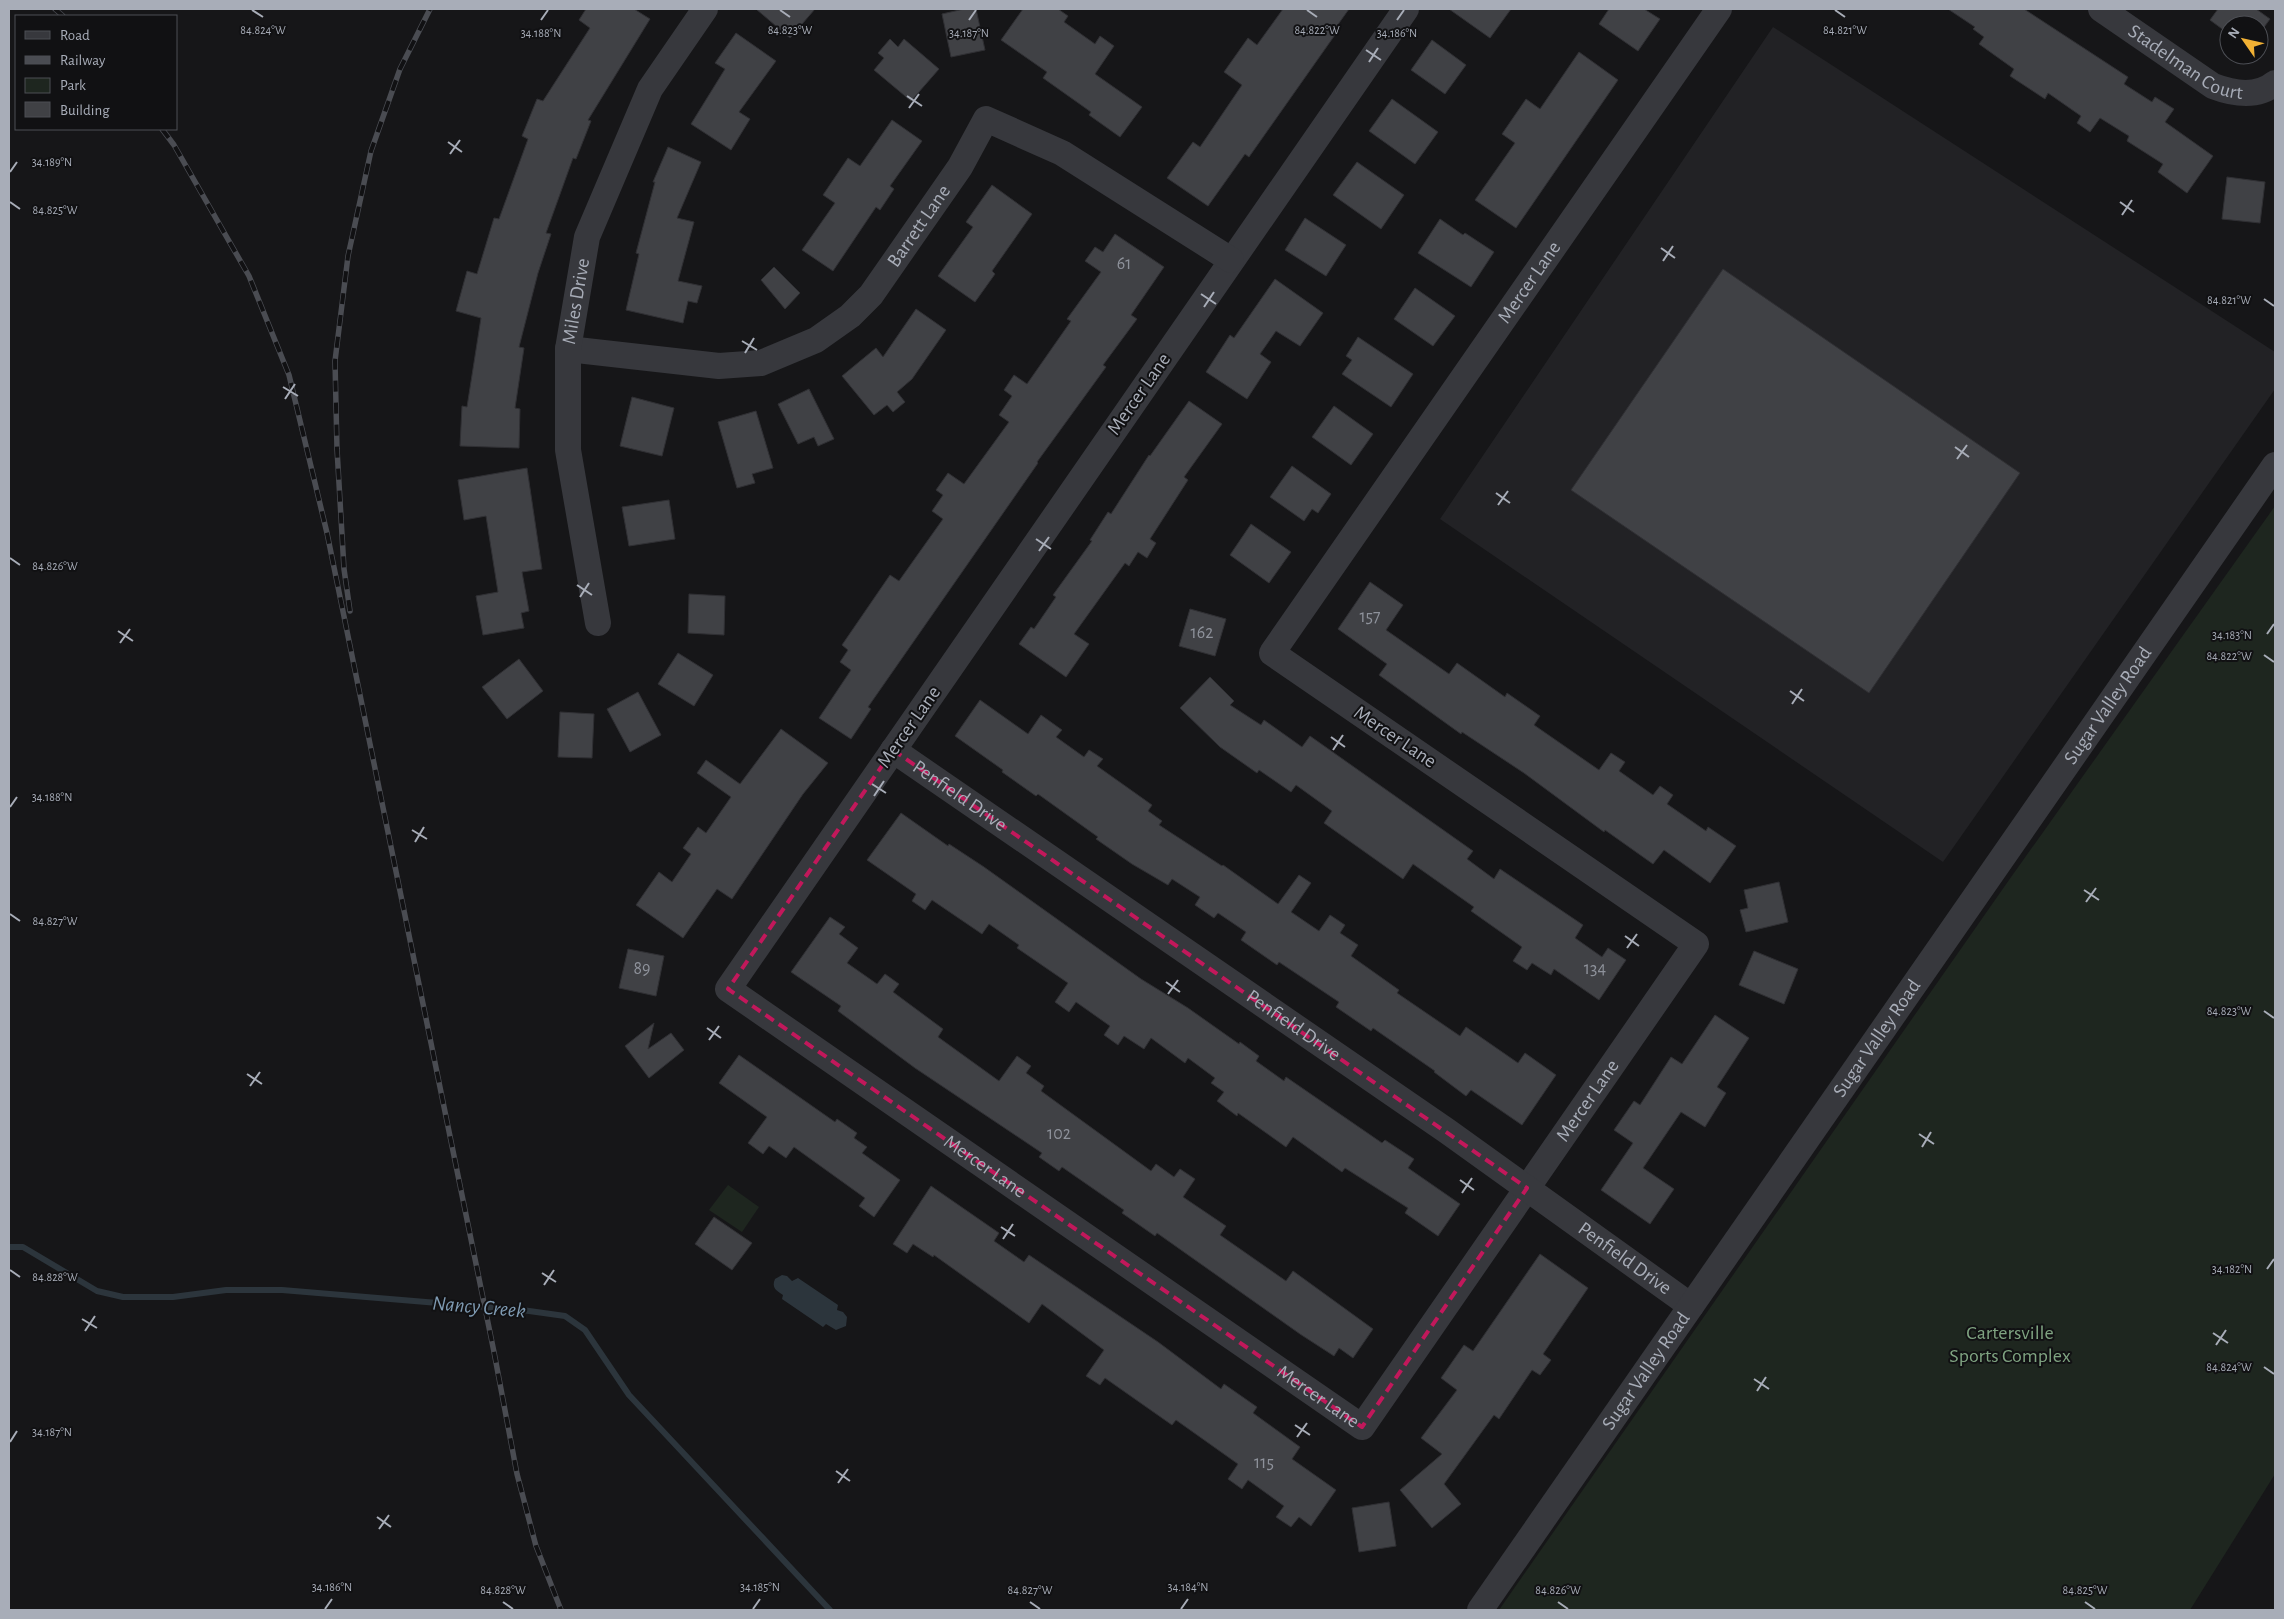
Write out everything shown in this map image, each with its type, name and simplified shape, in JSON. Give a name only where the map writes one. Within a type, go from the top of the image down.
[{"type":"street","name":"Miles Drive","points":[[598,623],[568,450],[568,349],[588,236],[650,89],[705,9]]},
{"type":"street","name":"Mercer Lane","points":[[1406,9],[728,989],[1362,1427],[1696,944],[1272,653],[1719,9]]},
{"type":"street","name":"Stadelman Court","points":[[2101,9],[2213,86],[2227,92],[2249,94],[2260,91],[2275,83]]},
{"type":"street","name":"Barrett Lane","points":[[568,349],[719,366],[761,363],[816,340],[850,316],[871,295],[960,167],[986,119],[1062,153],[1231,260]]},
{"type":"street","name":"Sugar Valley Road","points":[[1480,1610],[2275,465]]},
{"type":"street","name":"Penfield Drive","points":[[893,750],[1527,1188],[1692,1306]]},
{"type":"highlighted area","points":[[893,750],[1527,1188],[1362,1427],[728,989]]},
{"type":"shaded area","points":[[1773,27],[2275,352],[2275,389],[1943,862],[1440,519]]},
{"type":"shaded area","points":[[782,1275],[787,1276],[792,1281],[798,1278],[838,1305],[837,1310],[843,1312],[847,1317],[846,1326],[836,1330],[826,1324],[823,1327],[782,1299],[783,1295],[775,1289],[774,1285],[775,1279]]},
{"type":"green space","name":"Cartersville Sports Complex","points":[[2275,506],[2275,1474],[2190,1610],[1499,1610],[2009,880]]},
{"type":"green space","points":[[728,1185],[759,1207],[742,1232],[709,1210]]},
{"type":"building","points":[[586,9],[634,9],[650,19],[588,120],[591,121],[576,159],[573,158],[546,233],[551,234],[538,273],[519,347],[524,348],[515,408],[520,409],[519,448],[460,446],[462,406],[467,407],[481,318],[456,311],[467,271],[477,274],[494,218],[499,219],[528,139],[522,136],[537,99],[543,101],[590,28],[579,20]]},
{"type":"building","points":[[756,9],[815,9],[790,38]]},
{"type":"building","points":[[964,9],[976,9],[985,50],[951,57],[942,14]]},
{"type":"building","points":[[1023,9],[1058,9],[1068,16],[1064,22],[1095,44],[1100,36],[1114,46],[1095,74],[1142,107],[1120,137],[1089,115],[1091,112],[1043,78],[1047,72],[1001,40]]},
{"type":"building","points":[[1283,9],[1349,9],[1334,30],[1337,32],[1249,157],[1245,154],[1208,206],[1167,178],[1193,142],[1200,147],[1242,85],[1224,72],[1248,38],[1257,45]]},
{"type":"building","points":[[1449,9],[1511,9],[1490,38]]},
{"type":"building","points":[[1609,9],[1644,9],[1660,19],[1638,51],[1599,24]]},
{"type":"building","points":[[1948,9],[2024,9],[2128,77],[2124,84],[2152,102],[2155,97],[2174,109],[2165,122],[2213,156],[2187,193],[2158,172],[2163,164],[2127,141],[2129,136],[2100,118],[2090,132],[2077,123],[2081,116],[2048,93],[2045,99],[2010,76],[2014,69],[1979,44],[1984,37],[1973,29],[1975,27]]},
{"type":"building","points":[[2218,9],[2256,9],[2264,15],[2219,15],[2219,27],[2210,20]]},
{"type":"building","points":[[736,33],[776,61],[739,112],[750,119],[731,150],[691,124],[725,69],[715,63]]},
{"type":"building","points":[[890,39],[898,47],[904,39],[939,69],[911,101],[874,70],[884,58],[878,53]]},
{"type":"building","points":[[1432,40],[1466,65],[1445,94],[1411,70]]},
{"type":"building","points":[[1579,52],[1618,80],[1516,228],[1475,200],[1515,143],[1502,134],[1526,99],[1540,109]]},
{"type":"building","points":[[1392,99],[1438,132],[1415,164],[1369,131]]},
{"type":"building","points":[[892,120],[922,141],[890,186],[894,189],[880,210],[876,207],[833,271],[802,250],[835,203],[823,195],[848,158],[860,166]]},
{"type":"building","points":[[668,147],[701,162],[677,218],[694,222],[678,281],[702,286],[697,303],[688,301],[683,323],[626,310],[639,254],[636,253],[655,182],[653,182]]},
{"type":"building","points":[[1357,162],[1404,195],[1381,229],[1333,195]]},
{"type":"building","points":[[2227,177],[2265,182],[2260,223],[2222,219]]},
{"type":"building","points":[[992,185],[1032,214],[992,271],[995,274],[975,302],[938,276],[973,227],[966,222]]},
{"type":"building","points":[[1305,218],[1346,245],[1326,276],[1285,250]]},
{"type":"building","points":[[1440,219],[1463,235],[1465,233],[1494,252],[1471,287],[1418,253]]},
{"type":"building","points":[[1115,234],[1164,267],[1131,315],[1137,319],[1103,365],[1106,367],[1037,462],[868,707],[871,709],[851,739],[819,718],[851,670],[840,662],[848,650],[842,645],[890,575],[899,581],[943,519],[932,511],[943,495],[936,490],[948,473],[964,484],[1009,422],[999,415],[1012,396],[1004,390],[1014,375],[1027,384],[1071,321],[1067,319],[1101,272],[1085,261],[1095,247],[1103,252]]},
{"type":"building","points":[[774,267],[800,293],[785,309],[761,280]]},
{"type":"building","points":[[1723,269],[2020,473],[1869,693],[1571,490]]},
{"type":"building","points":[[1275,279],[1323,313],[1300,346],[1276,331],[1260,354],[1271,362],[1247,399],[1206,372],[1230,335],[1234,338]]},
{"type":"building","points":[[1415,288],[1455,316],[1433,346],[1394,319]]},
{"type":"building","points":[[916,309],[946,330],[912,379],[897,392],[905,402],[893,412],[887,405],[874,415],[842,376],[876,348],[883,357]]},
{"type":"building","points":[[1358,337],[1413,374],[1391,407],[1342,374],[1352,360],[1346,356]]},
{"type":"building","points":[[809,389],[834,439],[818,446],[814,437],[798,444],[778,404]]},
{"type":"building","points":[[632,397],[674,408],[662,456],[620,446]]},
{"type":"building","points":[[1189,401],[1222,424],[1184,477],[1188,480],[1150,539],[1156,543],[1147,558],[1138,552],[1129,566],[1125,563],[1074,634],[1089,644],[1066,677],[1019,644],[1031,627],[1034,629],[1056,597],[1053,595],[1092,541],[1090,540],[1108,512],[1111,514],[1149,455]]},
{"type":"building","points":[[1334,406],[1373,434],[1351,465],[1312,437]]},
{"type":"building","points":[[756,411],[773,468],[752,474],[755,483],[737,488],[718,422]]},
{"type":"building","points":[[1292,466],[1331,494],[1318,513],[1312,509],[1304,521],[1270,497]]},
{"type":"building","points":[[527,468],[542,569],[522,572],[529,611],[521,613],[524,628],[483,635],[476,596],[498,592],[486,516],[464,520],[458,480]]},
{"type":"building","points":[[669,500],[675,539],[629,546],[622,507]]},
{"type":"building","points":[[1251,524],[1291,552],[1269,583],[1230,555]]},
{"type":"building","points":[[1370,582],[1403,605],[1386,630],[1449,674],[1457,663],[1505,697],[1507,693],[1540,716],[1534,725],[1599,770],[1611,753],[1625,762],[1619,771],[1653,795],[1660,786],[1673,795],[1667,804],[1706,831],[1708,827],[1736,846],[1710,883],[1664,850],[1653,864],[1605,830],[1604,832],[1524,773],[1462,732],[1461,734],[1379,675],[1387,664],[1338,629]]},
{"type":"building","points":[[689,594],[725,596],[724,635],[688,633]]},
{"type":"building","points":[[1190,609],[1226,619],[1215,656],[1179,646]]},
{"type":"building","points":[[678,653],[713,675],[694,706],[658,684]]},
{"type":"building","points":[[519,659],[543,691],[507,719],[482,687]]},
{"type":"building","points":[[1210,677],[1234,701],[1230,705],[1261,725],[1264,720],[1302,747],[1310,736],[1473,851],[1467,859],[1494,879],[1500,869],[1583,925],[1575,938],[1602,957],[1608,948],[1626,960],[1599,1000],[1554,969],[1551,975],[1532,963],[1527,970],[1513,961],[1522,947],[1471,911],[1474,907],[1413,864],[1403,879],[1324,823],[1332,811],[1296,785],[1291,792],[1259,770],[1257,773],[1220,747],[1180,708]]},
{"type":"building","points":[[638,692],[661,735],[630,752],[607,709]]},
{"type":"building","points":[[980,700],[1028,734],[1041,715],[1062,730],[1056,737],[1084,757],[1089,750],[1103,759],[1097,766],[1152,805],[1148,811],[1162,821],[1159,825],[1223,865],[1278,904],[1299,875],[1311,883],[1291,912],[1319,931],[1330,915],[1345,925],[1340,933],[1358,945],[1351,956],[1399,990],[1397,993],[1460,1036],[1466,1027],[1518,1063],[1525,1053],[1556,1075],[1522,1125],[1471,1090],[1466,1096],[1435,1071],[1373,1028],[1371,1031],[1336,1007],[1339,1002],[1279,962],[1277,965],[1241,940],[1246,932],[1218,913],[1214,918],[1195,905],[1200,897],[1172,879],[1168,885],[1132,864],[1096,839],[1098,837],[1038,794],[1036,796],[1002,772],[1003,770],[955,736]]},
{"type":"building","points":[[560,712],[594,714],[592,758],[558,757]]},
{"type":"building","points":[[781,729],[828,763],[803,794],[732,899],[717,889],[683,938],[636,905],[659,872],[672,882],[691,854],[683,848],[698,827],[706,833],[731,797],[697,773],[706,760],[740,784]]},
{"type":"building","points":[[901,813],[948,846],[949,844],[984,867],[1141,979],[1188,1008],[1239,1044],[1240,1042],[1259,1056],[1256,1061],[1284,1081],[1286,1077],[1382,1143],[1385,1140],[1414,1159],[1408,1168],[1460,1204],[1438,1236],[1405,1213],[1408,1208],[1345,1168],[1342,1172],[1293,1137],[1286,1147],[1238,1113],[1237,1116],[1217,1101],[1224,1092],[1211,1083],[1215,1078],[1188,1058],[1185,1063],[1151,1038],[1144,1049],[1124,1036],[1118,1045],[1104,1035],[1110,1026],[1076,1002],[1069,1012],[1055,1002],[1068,983],[1017,948],[1019,945],[989,924],[982,934],[932,900],[925,910],[912,901],[916,894],[867,860]]},
{"type":"building","points":[[1779,882],[1788,922],[1746,932],[1740,910],[1748,908],[1744,890]]},
{"type":"building","points":[[830,917],[845,927],[839,934],[858,948],[847,963],[877,984],[885,974],[899,984],[893,992],[943,1029],[938,1037],[999,1081],[1017,1056],[1031,1066],[1026,1073],[1044,1086],[1041,1091],[1151,1171],[1156,1164],[1174,1177],[1180,1169],[1195,1179],[1183,1197],[1226,1226],[1220,1235],[1286,1281],[1293,1271],[1373,1329],[1353,1358],[1339,1348],[1334,1356],[1157,1233],[1155,1236],[1122,1213],[1124,1210],[1062,1167],[1059,1171],[1039,1157],[1042,1153],[915,1068],[838,1011],[841,1006],[791,972]]},
{"type":"building","points":[[628,949],[664,956],[656,996],[619,988]]},
{"type":"building","points":[[1754,951],[1798,969],[1784,1004],[1739,985]]},
{"type":"building","points":[[1715,1015],[1749,1038],[1717,1087],[1726,1093],[1705,1127],[1681,1112],[1643,1168],[1674,1189],[1650,1224],[1601,1190],[1633,1143],[1614,1130],[1634,1101],[1640,1105],[1671,1057],[1682,1064]]},
{"type":"building","points":[[654,1023],[648,1049],[671,1033],[684,1050],[649,1078],[625,1046]]},
{"type":"building","points":[[739,1055],[835,1122],[837,1119],[857,1133],[854,1138],[867,1147],[862,1153],[900,1180],[874,1217],[859,1206],[865,1198],[794,1147],[786,1158],[769,1146],[763,1154],[748,1143],[767,1117],[719,1083]]},
{"type":"building","points":[[931,1186],[999,1233],[994,1241],[1024,1262],[1029,1255],[1158,1342],[1221,1389],[1224,1384],[1257,1407],[1253,1413],[1300,1447],[1292,1459],[1336,1490],[1311,1526],[1299,1517],[1291,1527],[1276,1517],[1284,1506],[1248,1480],[1242,1489],[1228,1479],[1238,1464],[1176,1420],[1172,1425],[1105,1378],[1100,1385],[1086,1376],[1104,1350],[1042,1304],[1029,1323],[934,1255],[933,1257],[913,1244],[907,1253],[893,1244]]},
{"type":"building","points":[[714,1217],[752,1243],[732,1270],[695,1244]]},
{"type":"building","points":[[1540,1254],[1588,1288],[1543,1354],[1551,1360],[1540,1375],[1532,1370],[1499,1419],[1494,1415],[1444,1484],[1461,1504],[1432,1528],[1400,1490],[1442,1454],[1421,1438],[1457,1390],[1441,1378],[1464,1345],[1473,1351]]},
{"type":"building","points":[[1389,1502],[1396,1546],[1359,1552],[1352,1508]]},
{"type":"waterway","name":"Nancy Creek","points":[[9,1247],[23,1247],[97,1291],[123,1297],[173,1297],[226,1290],[282,1290],[522,1310],[565,1316],[585,1330],[629,1395],[830,1610]]},
{"type":"railway","points":[[55,9],[62,15]]},
{"type":"railway","points":[[350,611],[344,569],[337,449],[335,361],[348,256],[371,151],[400,69],[430,9]]},
{"type":"railway","points":[[163,130],[174,145],[249,276],[289,375],[327,533],[494,1352],[517,1474],[536,1546],[561,1610]]}]
